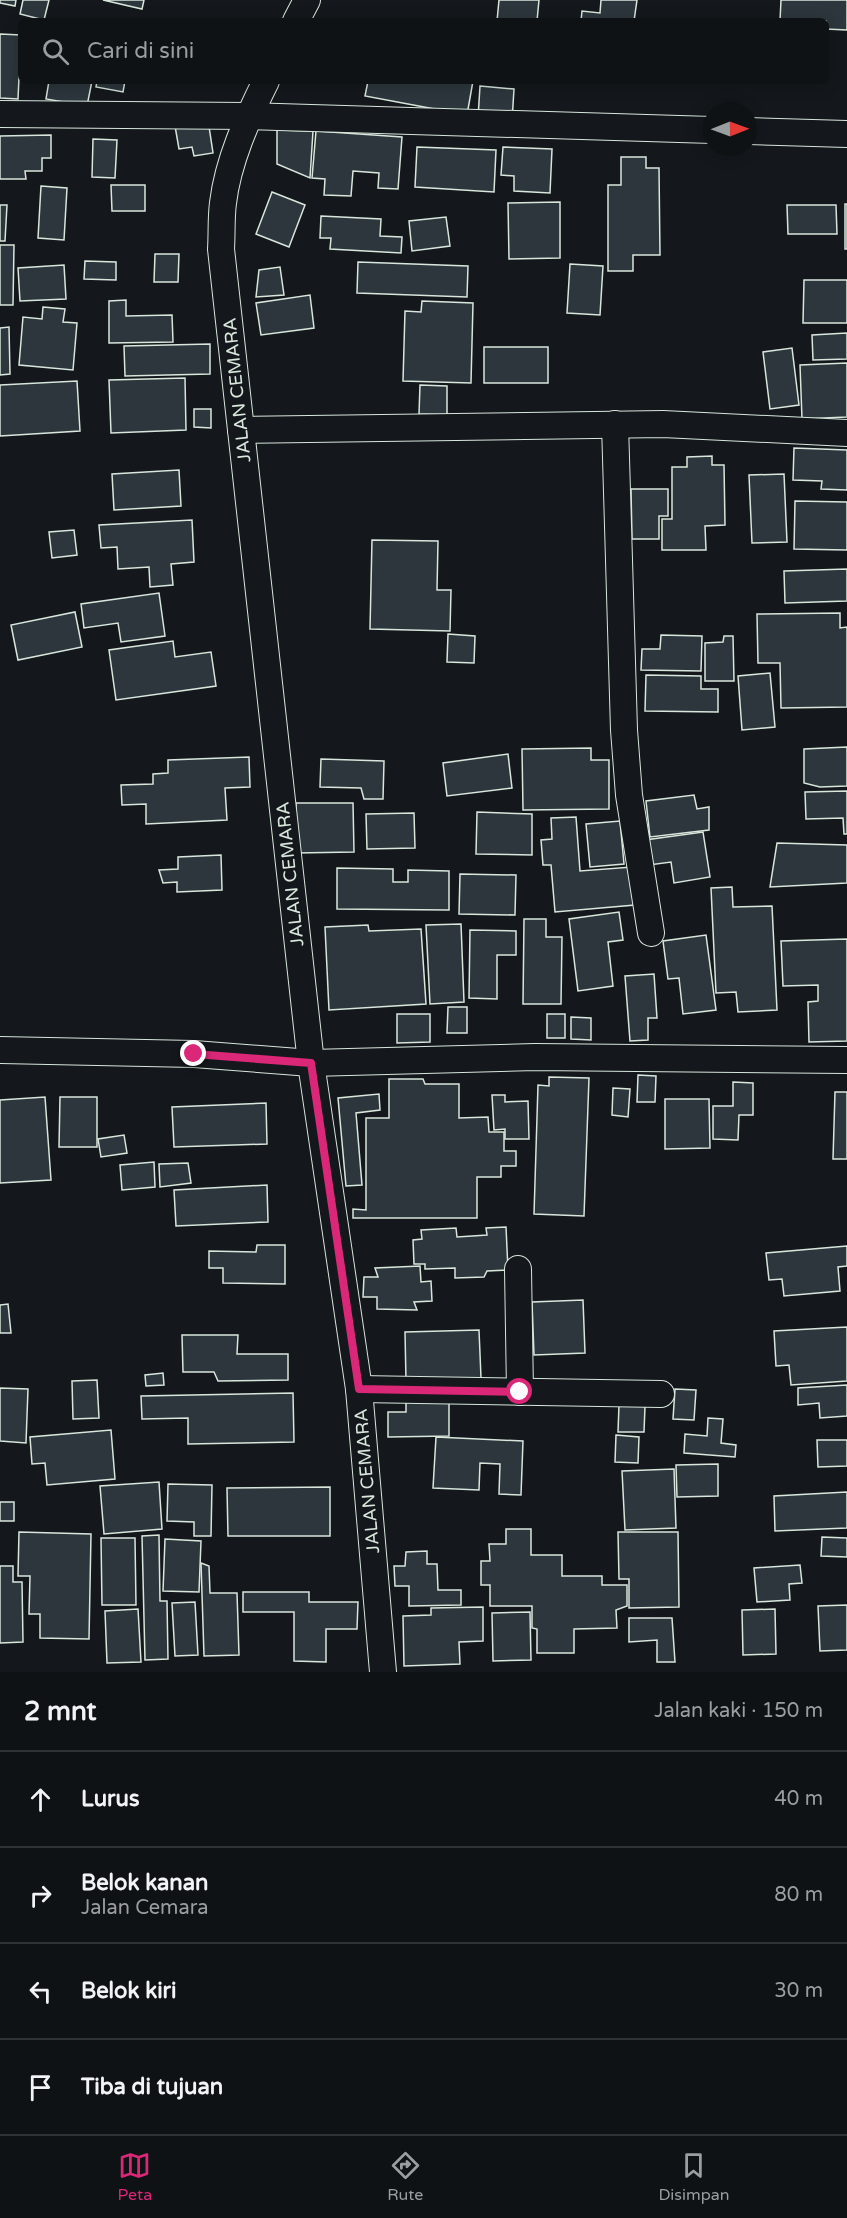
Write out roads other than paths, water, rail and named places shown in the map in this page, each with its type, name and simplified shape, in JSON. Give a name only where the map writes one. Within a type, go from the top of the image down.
[{"type":"street","points":[[298,18],[307,0]]},
{"type":"street","name":"JALAN CEMARA","points":[[264,84],[248,116],[230,171],[223,203],[221,249],[311,1063],[359,1389],[383,1672]]},
{"type":"street","points":[[0,114],[248,116],[703,130]]},
{"type":"street","points":[[757,131],[847,134]]},
{"type":"street","points":[[615,424],[624,730],[629,795],[651,933]]},
{"type":"street","points":[[241,430],[663,424],[847,433]]},
{"type":"street","points":[[0,1050],[194,1054],[311,1063],[535,1057],[847,1060]]},
{"type":"street","points":[[518,1269],[520,1392]]},
{"type":"street","points":[[359,1389],[661,1394]]}]
